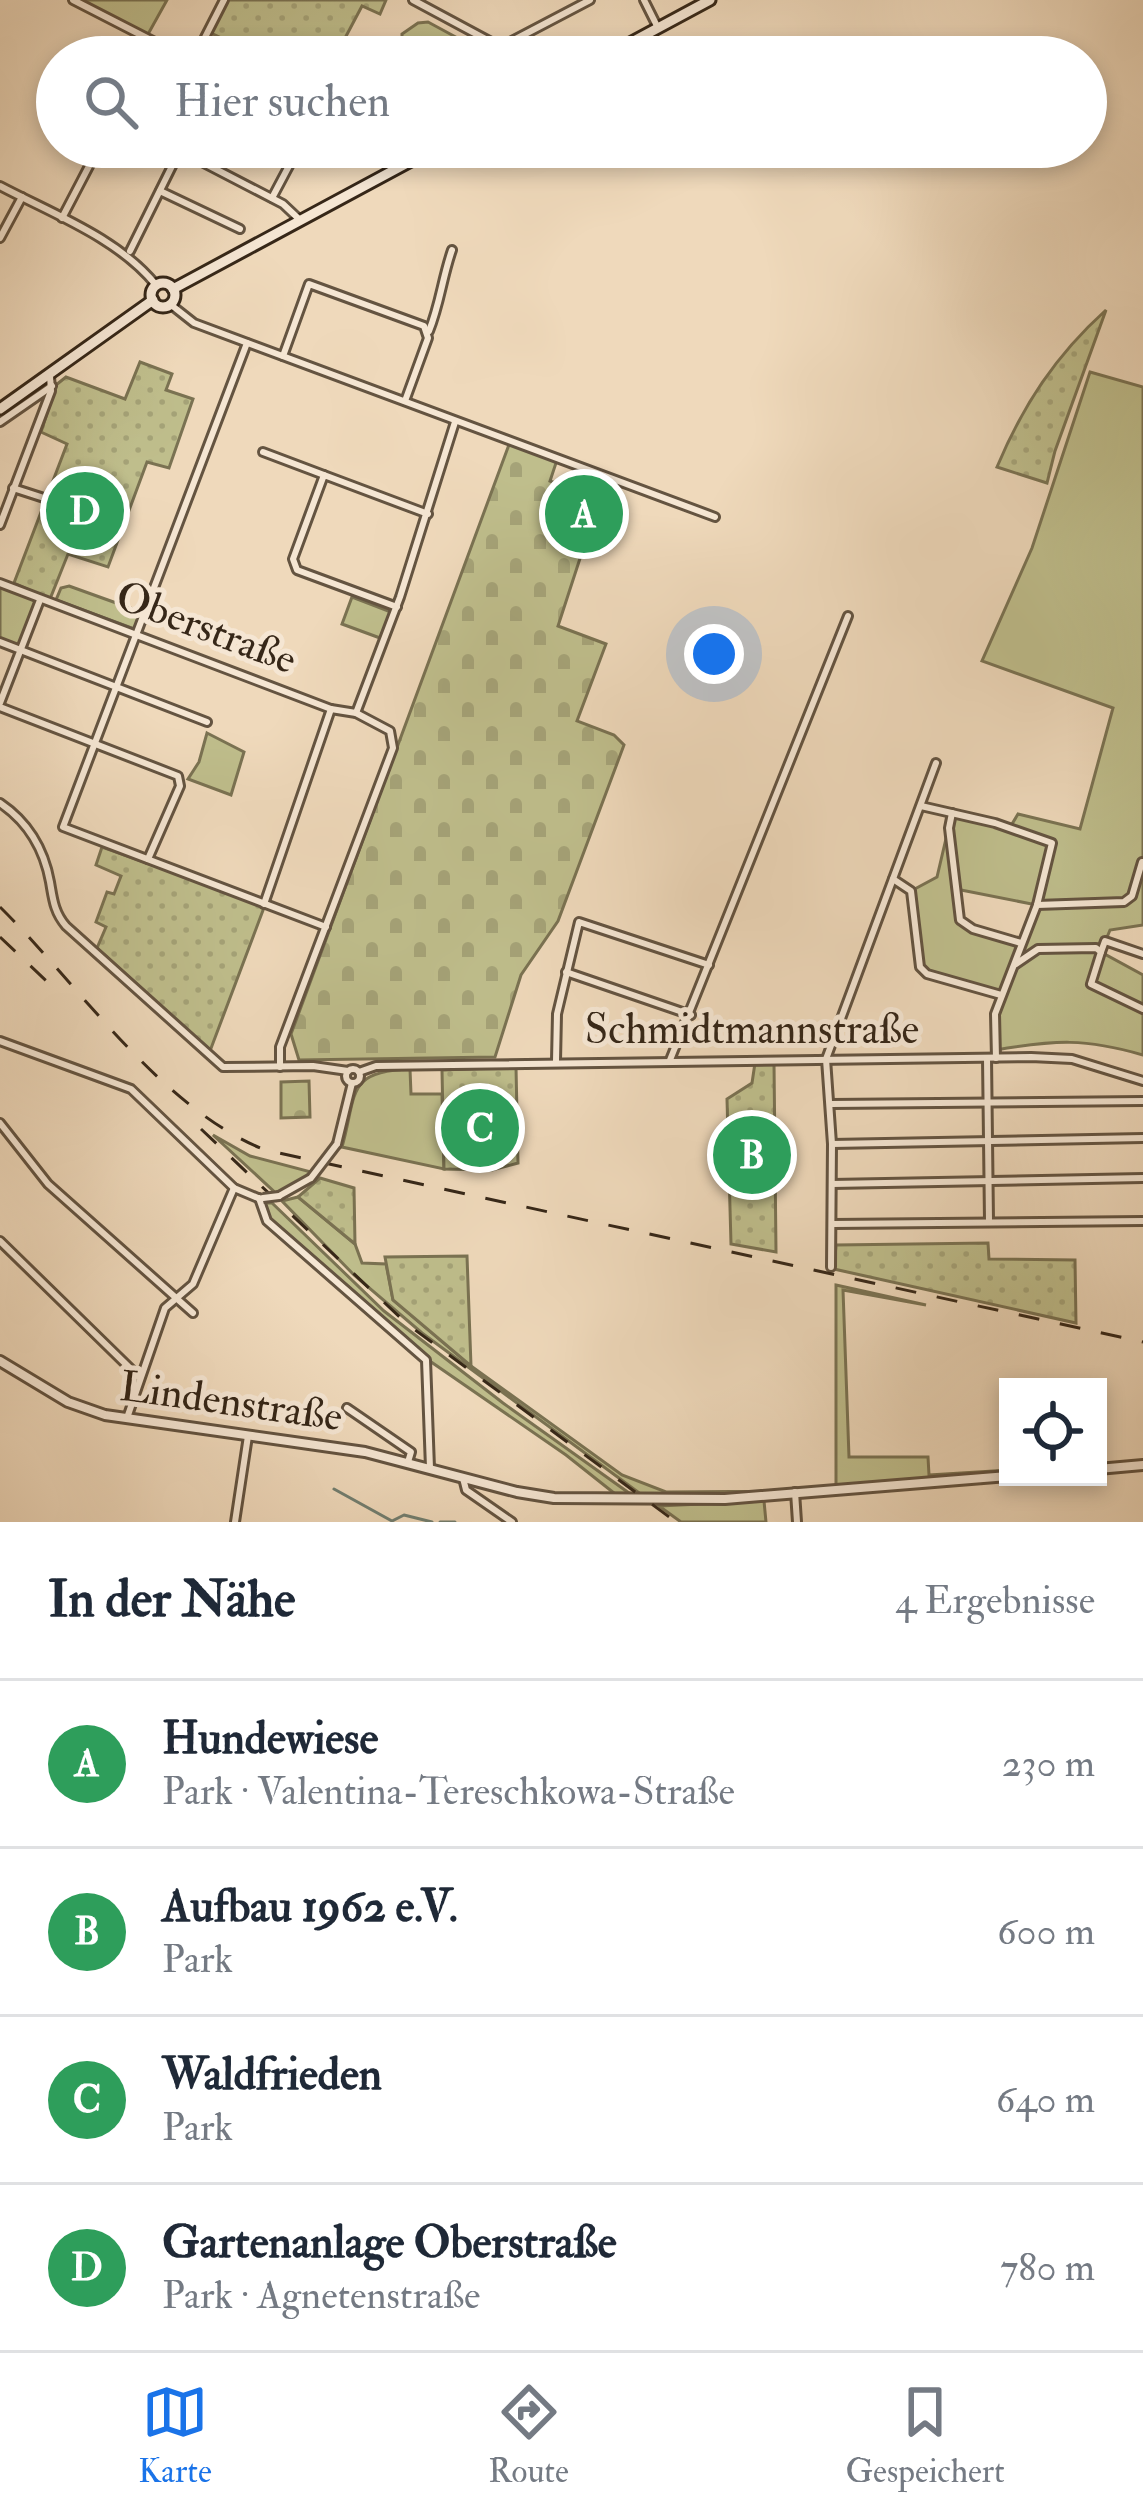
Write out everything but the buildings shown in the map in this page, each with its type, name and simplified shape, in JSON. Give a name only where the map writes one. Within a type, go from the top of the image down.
[{"type":"main road","points":[[643,36],[710,0]]},
{"type":"main road","points":[[152,300],[160,306],[170,304],[173,290],[398,168]]},
{"type":"main road","points":[[0,409],[152,300],[156,285],[173,290]]},
{"type":"street","points":[[73,0],[143,36]]},
{"type":"street","points":[[205,36],[224,0]]},
{"type":"street","points":[[413,0],[481,36]]},
{"type":"street","points":[[521,36],[590,0]]},
{"type":"street","points":[[644,0],[658,28]]},
{"type":"street","points":[[62,218],[89,168]]},
{"type":"street","points":[[130,251],[169,168]]},
{"type":"street","points":[[213,168],[291,209],[301,221]]},
{"type":"street","points":[[272,198],[288,168]]},
{"type":"street","points":[[0,186],[95,235],[139,265],[156,285]]},
{"type":"street","points":[[160,190],[240,229]]},
{"type":"street","points":[[0,238],[22,197]]},
{"type":"street","points":[[405,401],[441,300],[440,283],[452,250]]},
{"type":"street","points":[[283,356],[309,284],[424,326],[428,332]]},
{"type":"street","points":[[170,304],[187,320],[715,517]]},
{"type":"street","points":[[247,343],[63,827],[326,928],[280,1047],[280,1066]]},
{"type":"street","points":[[0,525],[52,386],[48,373]]},
{"type":"street","points":[[0,422],[52,386]]},
{"type":"street","points":[[356,713],[397,607],[455,421]]},
{"type":"street","points":[[263,452],[428,514]]},
{"type":"street","points":[[323,475],[293,559],[298,570],[397,607]]},
{"type":"street","points":[[13,488],[44,498]]},
{"type":"street","name":"Oberstraße","points":[[0,584],[387,728],[393,748],[326,928]]},
{"type":"street","points":[[40,598],[0,705],[178,776],[179,786],[148,859]]},
{"type":"street","points":[[670,1060],[848,616]]},
{"type":"street","points":[[0,643],[207,722]]},
{"type":"street","points":[[264,904],[331,709]]},
{"type":"street","points":[[831,1267],[832,1144],[826,1059],[937,763]]},
{"type":"street","points":[[0,803],[34,838],[46,863],[59,919],[223,1067],[331,1067],[348,1071],[352,1083]]},
{"type":"street","points":[[921,806],[1049,840],[1054,847],[995,1014],[987,1102],[989,1221]]},
{"type":"street","points":[[952,813],[949,828],[960,920],[973,929],[1022,944]]},
{"type":"street","points":[[1037,905],[1124,902],[1132,896],[1142,862]]},
{"type":"street","points":[[893,879],[911,891],[920,967],[927,974],[1000,995]]},
{"type":"street","points":[[556,1061],[557,1014],[579,922],[711,965]]},
{"type":"street","points":[[1143,954],[1105,941],[1091,984],[1143,1009]]},
{"type":"street","points":[[1011,968],[1037,949],[1096,948],[1101,952]]},
{"type":"street","points":[[566,971],[691,1015]]},
{"type":"street","points":[[0,1041],[135,1092],[233,1188],[261,1198],[279,1196],[310,1178],[338,1144],[352,1083]]},
{"type":"street","name":"Schmidtmannstraße","points":[[348,1071],[376,1066],[556,1061],[1072,1059],[1143,1081]]},
{"type":"street","points":[[352,1083],[359,1072]]},
{"type":"street","points":[[831,1104],[1143,1101]]},
{"type":"street","points":[[0,1123],[47,1184],[193,1312]]},
{"type":"street","points":[[832,1144],[1143,1138]]},
{"type":"street","points":[[832,1184],[1143,1178]]},
{"type":"street","points":[[127,1418],[165,1308],[194,1284],[233,1188]]},
{"type":"street","points":[[261,1198],[267,1221],[426,1360],[430,1468]]},
{"type":"street","points":[[833,1223],[1143,1221]]},
{"type":"street","points":[[0,1241],[140,1377]]},
{"type":"street","name":"Lindenstraße","points":[[0,1361],[92,1412],[408,1462],[517,1492],[588,1500],[671,1501],[999,1477]]},
{"type":"street","points":[[347,1408],[411,1452],[408,1462]]},
{"type":"street","points":[[235,1522],[248,1435]]},
{"type":"street","points":[[1107,1468],[1143,1465]]},
{"type":"street","points":[[463,1478],[466,1490],[512,1522]]},
{"type":"street","points":[[795,1492],[797,1522]]},
{"type":"green space","points":[[78,0],[167,0],[147,36]]},
{"type":"green space","points":[[226,0],[386,0],[380,14],[362,6],[346,36],[217,36],[209,32]]},
{"type":"green space","points":[[428,22],[454,36],[402,36],[418,23]]},
{"type":"green space","points":[[1106,310],[1047,483],[997,467],[1042,382]]},
{"type":"green space","points":[[140,362],[172,374],[166,390],[193,399],[169,468],[147,462],[108,567],[68,554],[50,599],[14,583],[67,444],[41,432],[56,385],[66,377],[125,399]]},
{"type":"green space","points":[[1090,372],[1143,387],[1143,925],[1110,930],[1101,952],[1143,975],[1143,1055],[1070,1042],[996,1050],[995,1014],[1000,995],[927,974],[920,967],[911,891],[937,877],[952,813],[1009,829],[1018,814],[1080,829],[1113,708],[982,661],[1032,548]],"holes":[[[956,889],[1037,905],[1021,943],[963,924]]]},
{"type":"green space","points":[[510,442],[557,460],[550,481],[580,492],[565,535],[585,543],[558,626],[606,644],[577,721],[614,735],[624,745],[558,921],[521,975],[495,1057],[299,1060],[291,1034]]},
{"type":"green space","points":[[586,472],[607,480],[585,543],[565,535]]},
{"type":"green space","points":[[69,586],[144,613],[137,630],[56,600],[61,588]]},
{"type":"green space","points":[[0,587],[36,600],[21,647],[0,638]]},
{"type":"green space","points":[[352,597],[391,612],[380,638],[342,624]]},
{"type":"green space","points":[[207,733],[244,752],[231,795],[188,779],[199,762]]},
{"type":"green space","points":[[102,847],[265,905],[210,1051],[97,948],[106,927],[96,922],[107,892],[114,894],[121,876],[96,865]]},
{"type":"green space","points":[[755,1063],[774,1063],[776,1252],[731,1244],[727,1099],[752,1083]]},
{"type":"green space","points":[[516,1067],[518,1163],[492,1170],[444,1169],[442,1070]]},
{"type":"green space","points":[[410,1069],[411,1094],[442,1094],[444,1169],[342,1147],[357,1089],[374,1075]]},
{"type":"green space","points":[[309,1081],[310,1117],[281,1118],[281,1082]]},
{"type":"green space","points":[[213,1135],[250,1156],[315,1173],[279,1196]]},
{"type":"green space","points":[[320,1178],[354,1188],[355,1244],[298,1197]]},
{"type":"green space","points":[[298,1197],[355,1244],[362,1263],[386,1264],[393,1300],[471,1366],[622,1475],[666,1492],[779,1491],[646,1498],[422,1333],[354,1275],[282,1201]]},
{"type":"green space","points":[[264,1203],[272,1203],[384,1311],[636,1498],[619,1497],[424,1357],[270,1220]]},
{"type":"green space","points":[[988,1243],[989,1259],[1075,1260],[1076,1323],[834,1269],[836,1245]]},
{"type":"green space","points":[[467,1256],[471,1366],[393,1300],[385,1257]]},
{"type":"green space","points":[[836,1285],[926,1305],[843,1290],[849,1457],[928,1457],[929,1475],[999,1471],[999,1475],[836,1486]]},
{"type":"green space","points":[[764,1501],[766,1522],[681,1522],[659,1506]]},
{"type":"waterway","points":[[334,1489],[392,1521],[404,1515],[432,1522]]},
{"type":"waterway","points":[[440,1522],[455,1522]]},
{"type":"railway","points":[[0,907],[156,1075],[227,1131],[265,1150],[1143,1342]]},
{"type":"railway","points":[[0,937],[58,992]]},
{"type":"railway","points":[[201,1129],[407,1324],[676,1522]]},
{"type":"place","name":"Gartenanlage Oberstraße","points":[[85,511]]},
{"type":"place","name":"Hundewiese","points":[[584,514]]},
{"type":"place","name":"Waldfrieden","points":[[480,1128]]},
{"type":"place","name":"Aufbau 1962 e.V.","points":[[752,1155]]}]
